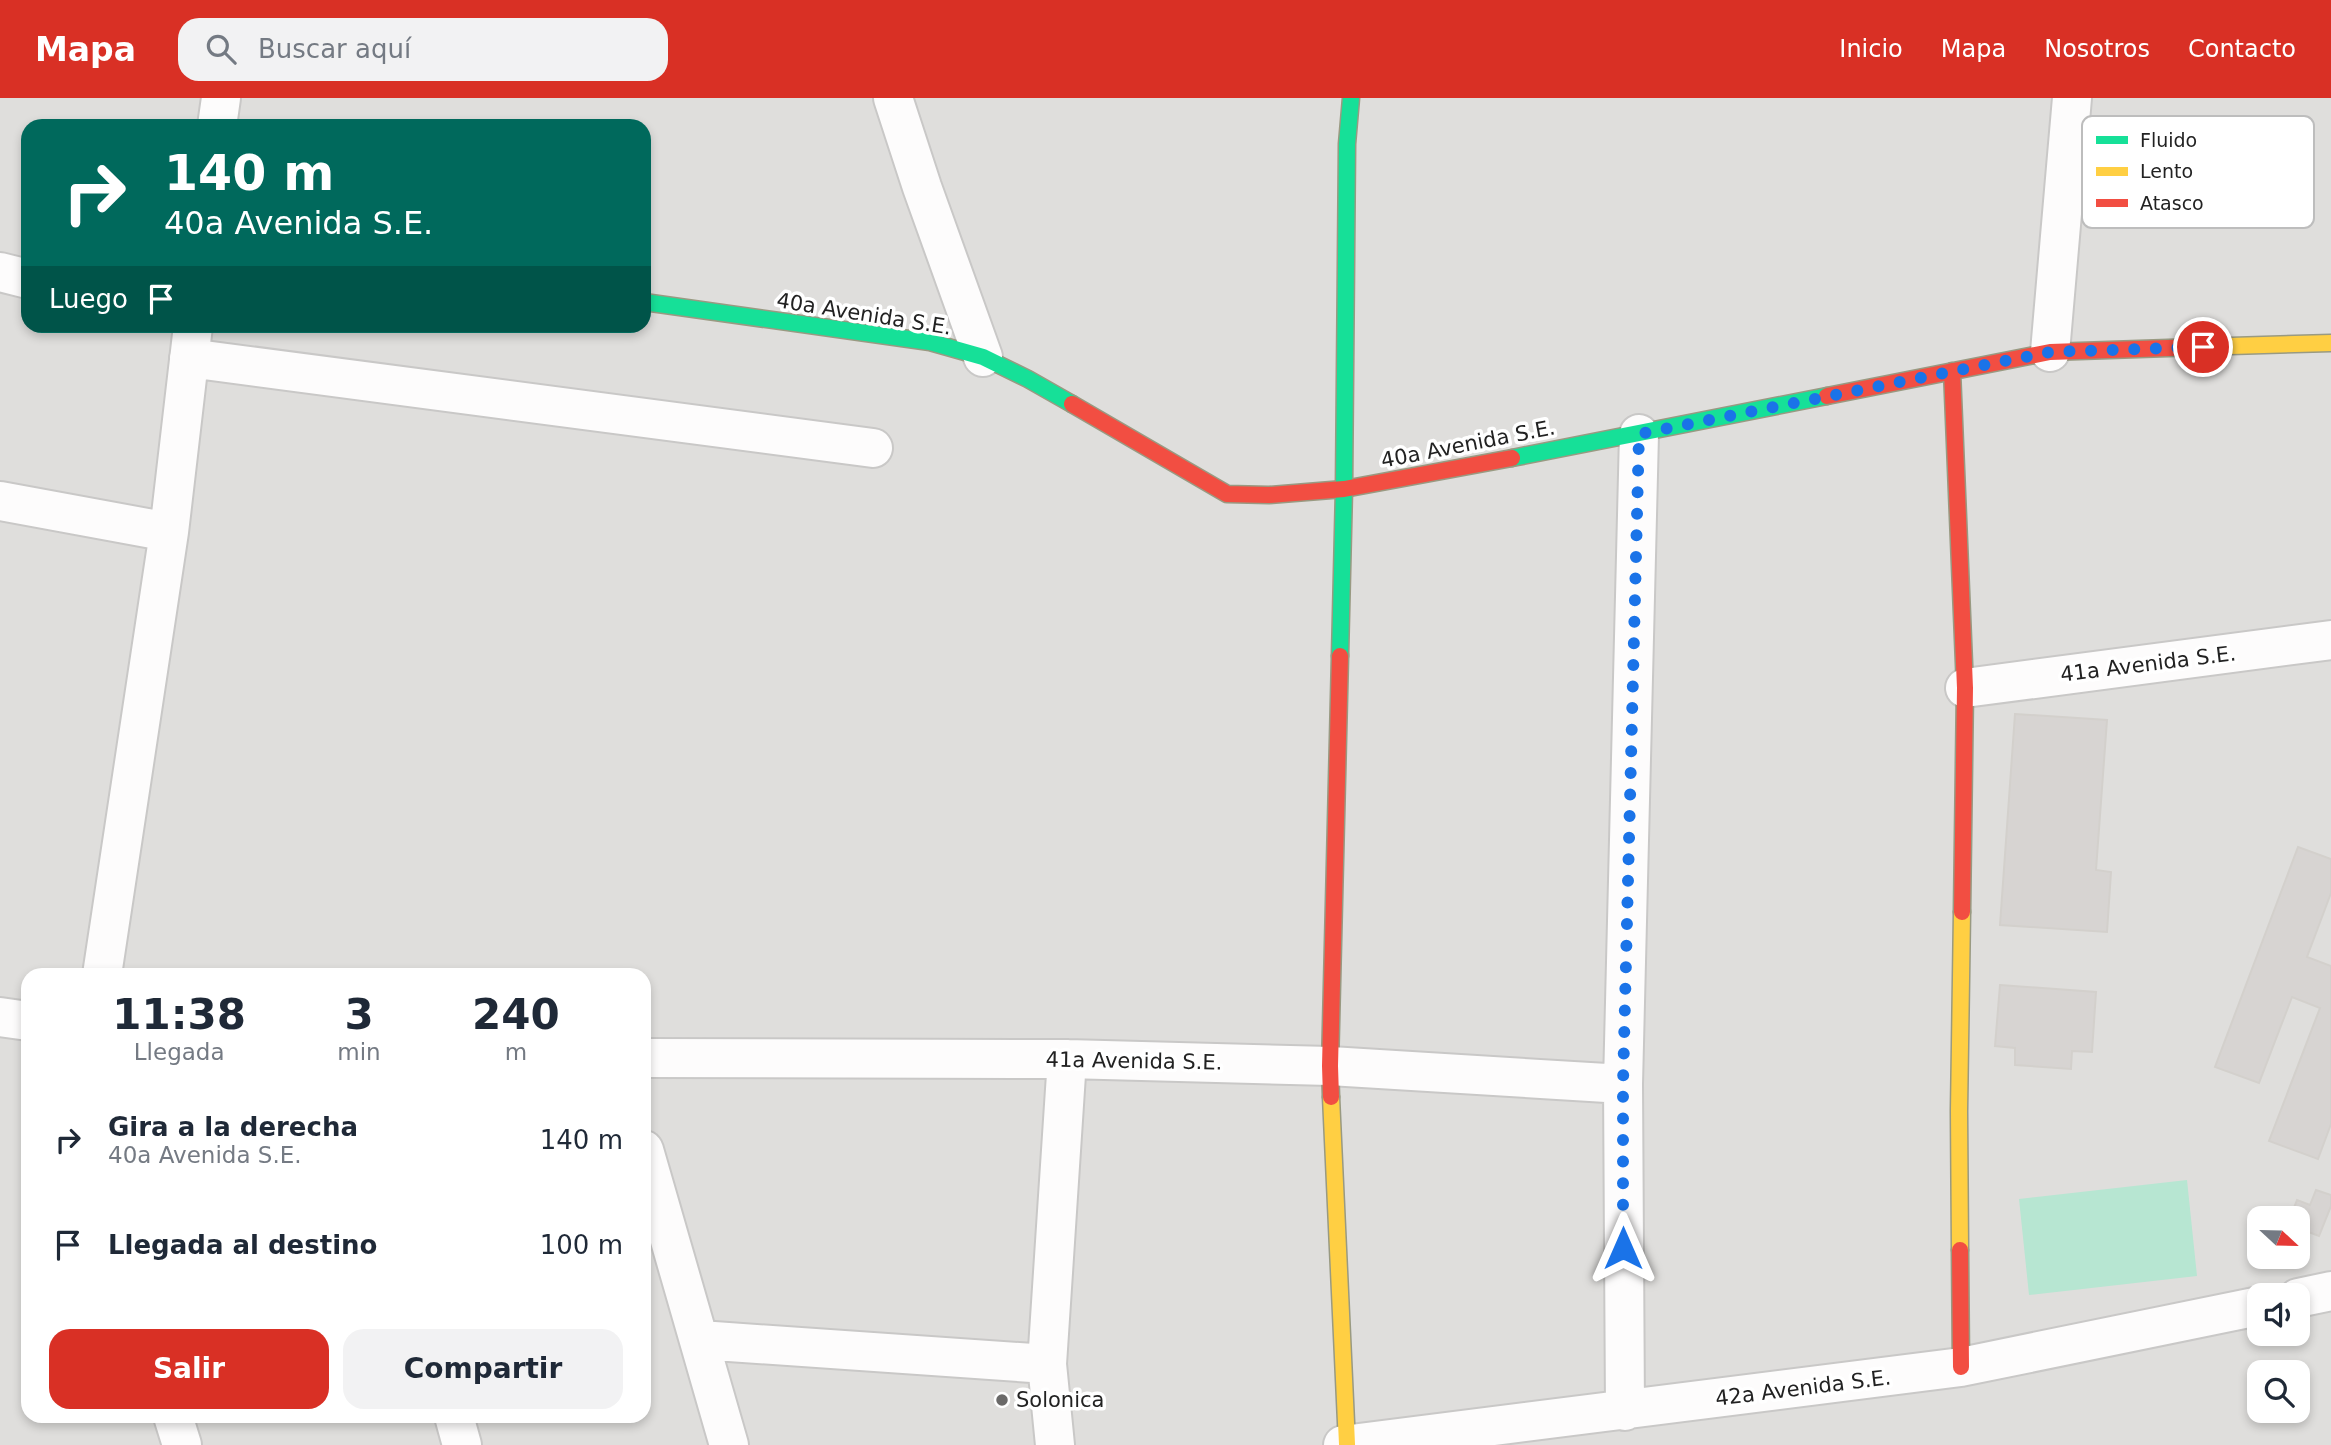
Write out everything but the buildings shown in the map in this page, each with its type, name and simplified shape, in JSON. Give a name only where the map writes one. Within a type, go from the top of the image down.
[{"type":"street","points":[[218,119],[221,98]]},
{"type":"street","points":[[893,98],[983,357]]},
{"type":"street","points":[[1345,1444],[1330,1066],[1344,489],[1347,144],[1351,98]]},
{"type":"street","points":[[2050,352],[2072,98]]},
{"type":"street","points":[[0,272],[21,277]]},
{"type":"street","name":"40a Avenida S.E.","points":[[651,303],[930,342],[983,357],[1028,379],[1227,494],[1269,495],[1344,489],[1639,434],[2050,352],[2331,343]]},
{"type":"street","points":[[103,968],[169,532],[191,342],[873,448]]},
{"type":"street","points":[[1952,371],[1965,688],[1959,1111],[1961,1367]]},
{"type":"street","points":[[1625,1411],[1623,1084],[1639,434]]},
{"type":"street","points":[[0,501],[169,532]]},
{"type":"street","name":"41a Avenida S.E.","points":[[1965,688],[2331,640]]},
{"type":"street","points":[[0,1017],[21,1020]]},
{"type":"street","name":"41a Avenida S.E.","points":[[651,1058],[1067,1059],[1330,1066],[1623,1084]]},
{"type":"street","points":[[1055,1445],[1046,1364],[1067,1059]]},
{"type":"street","points":[[651,1174],[729,1445]]},
{"type":"street","points":[[2310,1295],[2331,1291]]},
{"type":"street","name":"42a Avenida S.E.","points":[[1345,1444],[1961,1367],[2247,1308]]},
{"type":"street","points":[[700,1340],[1046,1364]]},
{"type":"street","points":[[175,1423],[182,1445]]},
{"type":"street","points":[[456,1423],[462,1445]]},
{"type":"shaded area","points":[[0,98],[2331,98],[2331,1445],[0,1445]]},
{"type":"green space","points":[[2187,1180],[2197,1276],[2029,1295],[2019,1199]]},
{"type":"traffic: fast","points":[[1340,656],[1347,144],[1351,98]]},
{"type":"traffic: fast","points":[[651,303],[930,342],[983,357],[1072,404]]},
{"type":"traffic: fast","points":[[1512,458],[1827,396]]},
{"type":"traffic: slow","points":[[2198,347],[2331,343]]},
{"type":"traffic: slow","points":[[1960,1250],[1962,912]]},
{"type":"traffic: slow","points":[[1331,1097],[1347,1444]]},
{"type":"traffic: jam","points":[[1827,396],[2050,352],[2198,347]]},
{"type":"traffic: jam","points":[[1952,371],[1965,688],[1962,912]]},
{"type":"traffic: jam","points":[[1072,404],[1227,494],[1269,495],[1344,489],[1512,458]]},
{"type":"traffic: jam","points":[[1331,1097],[1340,656]]},
{"type":"traffic: jam","points":[[1960,1250],[1961,1367]]},
{"type":"place","name":"Solonica","points":[[1002,1400]]},
{"type":"route","points":[[1623,1248],[1623,1084],[1639,434],[2050,352],[2203,347]]}]
